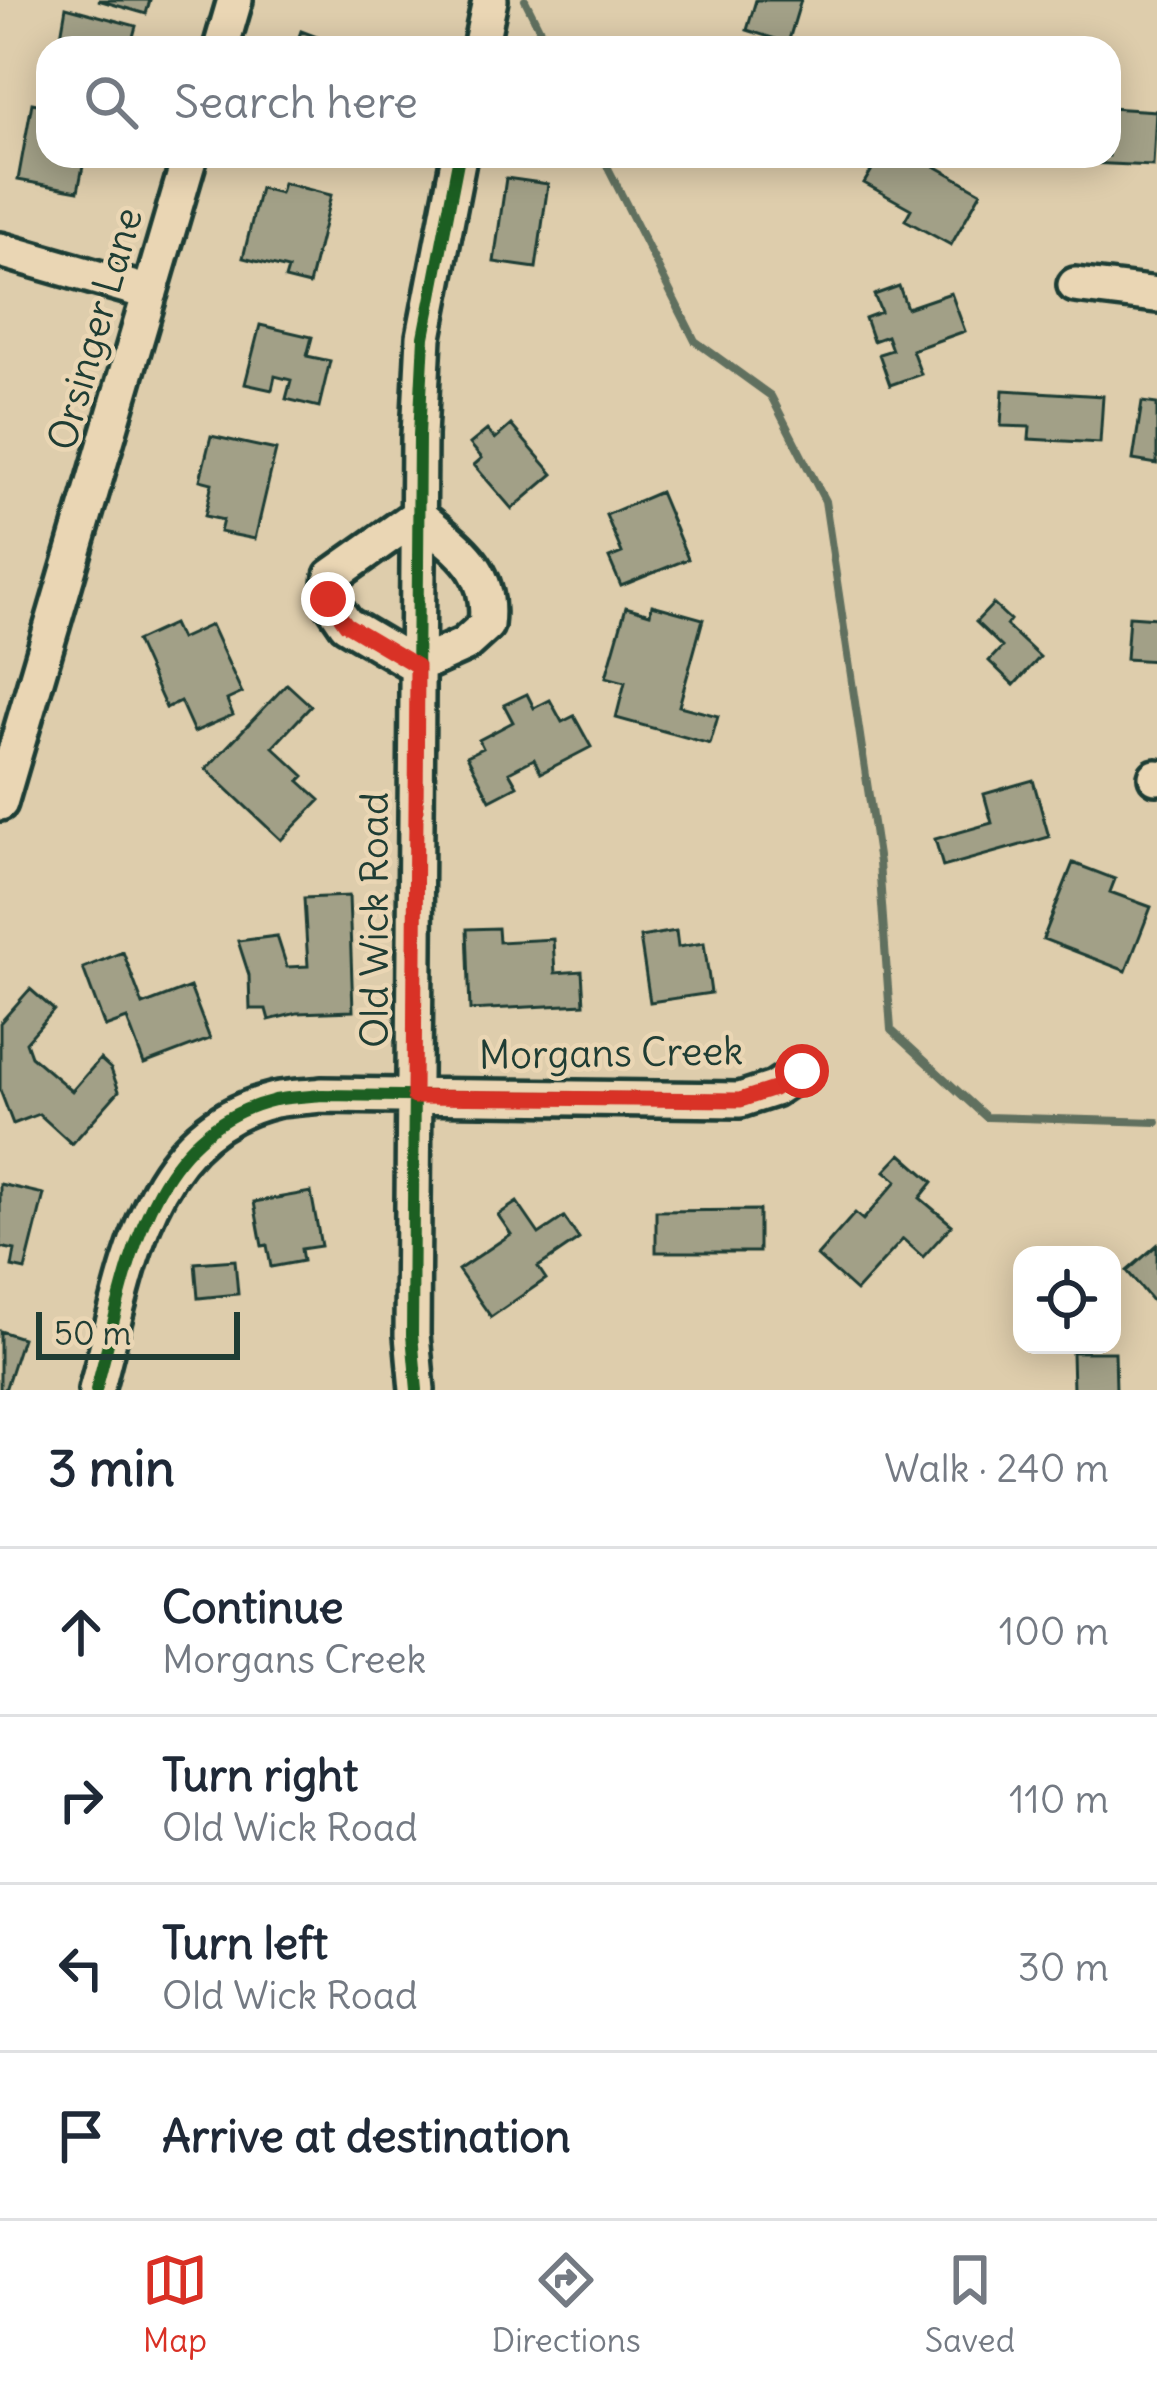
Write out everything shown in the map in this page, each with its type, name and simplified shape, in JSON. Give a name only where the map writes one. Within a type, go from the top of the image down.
[{"type":"street","points":[[224,36],[235,0]]},
{"type":"street","points":[[482,36],[490,0]]},
{"type":"street","name":"Orsinger Lane","points":[[0,802],[187,168]]},
{"type":"street","name":"Old Wick Road","points":[[417,1390],[412,1335],[418,515],[424,337],[457,168]]},
{"type":"street","points":[[0,250],[151,292]]},
{"type":"street","points":[[1075,285],[1157,295]]},
{"type":"street","points":[[418,515],[468,559],[481,576],[488,602],[486,626],[464,645],[417,666],[346,624],[328,599],[332,576],[418,515]]},
{"type":"street","name":"Morgans Creek","points":[[96,1390],[148,1205],[179,1156],[199,1137],[237,1114],[275,1100],[321,1095],[740,1100],[774,1089],[802,1071]]},
{"type":"building","points":[[98,0],[150,0],[146,14]]},
{"type":"building","points":[[756,0],[801,0],[790,36],[747,30]]},
{"type":"building","points":[[66,7],[136,26],[133,36],[61,36]]},
{"type":"building","points":[[32,103],[36,104],[36,168],[83,168],[78,191],[18,180]]},
{"type":"building","points":[[1121,109],[1156,111],[1153,166],[1121,165]]},
{"type":"building","points":[[873,168],[938,168],[981,192],[951,245],[905,220],[911,209],[864,183]]},
{"type":"building","points":[[506,178],[548,184],[536,268],[494,262]]},
{"type":"building","points":[[283,183],[331,195],[309,285],[285,279],[288,269],[243,258],[260,188],[280,193]]},
{"type":"building","points":[[899,286],[907,308],[951,293],[965,331],[912,350],[921,374],[890,385],[879,354],[892,350],[887,336],[873,341],[865,318],[881,312],[874,295]]},
{"type":"building","points":[[260,325],[312,337],[307,356],[330,361],[319,407],[286,399],[291,380],[275,376],[272,390],[245,384]]},
{"type":"building","points":[[1003,390],[1103,396],[1100,443],[1029,439],[1030,427],[1001,426]]},
{"type":"building","points":[[1142,402],[1157,404],[1157,464],[1133,460]]},
{"type":"building","points":[[511,425],[553,474],[512,509],[474,465],[482,458],[470,444],[487,430],[495,439]]},
{"type":"building","points":[[211,436],[276,450],[255,539],[220,532],[223,520],[205,516],[212,483],[200,480]]},
{"type":"building","points":[[660,492],[688,559],[621,586],[609,558],[622,553],[606,515]]},
{"type":"building","points":[[993,604],[1010,620],[1006,625],[1040,657],[1014,685],[989,661],[1002,647],[976,622]]},
{"type":"building","points":[[652,605],[703,619],[679,706],[718,716],[710,744],[616,718],[625,682],[606,677],[626,607],[650,614]]},
{"type":"building","points":[[1129,616],[1157,618],[1157,661],[1126,659]]},
{"type":"building","points":[[173,624],[180,639],[211,625],[242,693],[227,700],[233,715],[194,732],[180,701],[166,708],[136,641]]},
{"type":"building","points":[[287,684],[311,706],[273,747],[304,776],[299,781],[320,800],[281,840],[206,769]]},
{"type":"building","points":[[527,694],[534,708],[550,700],[562,722],[574,716],[591,747],[541,773],[534,759],[509,772],[517,786],[490,800],[467,756],[483,748],[479,740],[513,722],[504,705]]},
{"type":"building","points":[[1033,780],[1049,837],[943,867],[935,839],[992,823],[984,794]]},
{"type":"building","points":[[1073,863],[1115,879],[1110,892],[1151,907],[1126,971],[1043,939]]},
{"type":"building","points":[[349,896],[353,1011],[297,1013],[269,1020],[266,1009],[250,1009],[249,975],[238,941],[277,936],[287,967],[308,966],[304,898]]},
{"type":"building","points":[[498,928],[499,942],[553,939],[555,973],[582,971],[584,1004],[470,1010],[467,929]]},
{"type":"building","points":[[676,931],[678,947],[704,943],[711,993],[650,1002],[640,937]]},
{"type":"building","points":[[123,952],[143,1005],[190,987],[210,1039],[144,1064],[127,1019],[105,1027],[83,968]]},
{"type":"building","points":[[30,989],[54,1010],[26,1042],[31,1056],[72,1091],[100,1059],[111,1069],[119,1091],[72,1144],[39,1114],[13,1124],[0,1090],[0,1023]]},
{"type":"building","points":[[901,1154],[933,1182],[920,1198],[952,1225],[923,1257],[903,1239],[856,1291],[817,1256],[855,1213],[863,1220],[897,1181],[885,1171]]},
{"type":"building","points":[[0,1184],[44,1194],[25,1270],[12,1267],[15,1250],[0,1247]]},
{"type":"building","points":[[311,1192],[321,1246],[301,1249],[303,1261],[271,1267],[254,1202]]},
{"type":"building","points":[[517,1202],[539,1234],[564,1217],[579,1239],[538,1267],[546,1279],[491,1317],[458,1270],[511,1234],[498,1215]]},
{"type":"building","points":[[759,1210],[759,1252],[656,1252],[656,1211]]},
{"type":"building","points":[[1157,1245],[1157,1301],[1154,1303],[1127,1271]]},
{"type":"building","points":[[235,1260],[238,1294],[198,1298],[195,1263]]},
{"type":"building","points":[[0,1331],[22,1338],[5,1390],[0,1390]]},
{"type":"building","points":[[1072,1354],[1115,1354],[1116,1390],[1073,1390]]},
{"type":"waterway","points":[[525,0],[543,36]]},
{"type":"waterway","points":[[608,168],[695,341],[771,396],[825,501],[879,863],[891,1030],[986,1117],[1157,1122]]},
{"type":"cycle path","points":[[417,1390],[412,1335],[419,435],[424,337],[457,168]]},
{"type":"cycle path","points":[[96,1390],[147,1215],[168,1176],[195,1143],[230,1117],[275,1100],[321,1095],[740,1100],[774,1089],[801,1071]]},
{"type":"route","points":[[328,599],[346,624],[417,666],[414,1097],[740,1100],[774,1089],[802,1071]]}]
